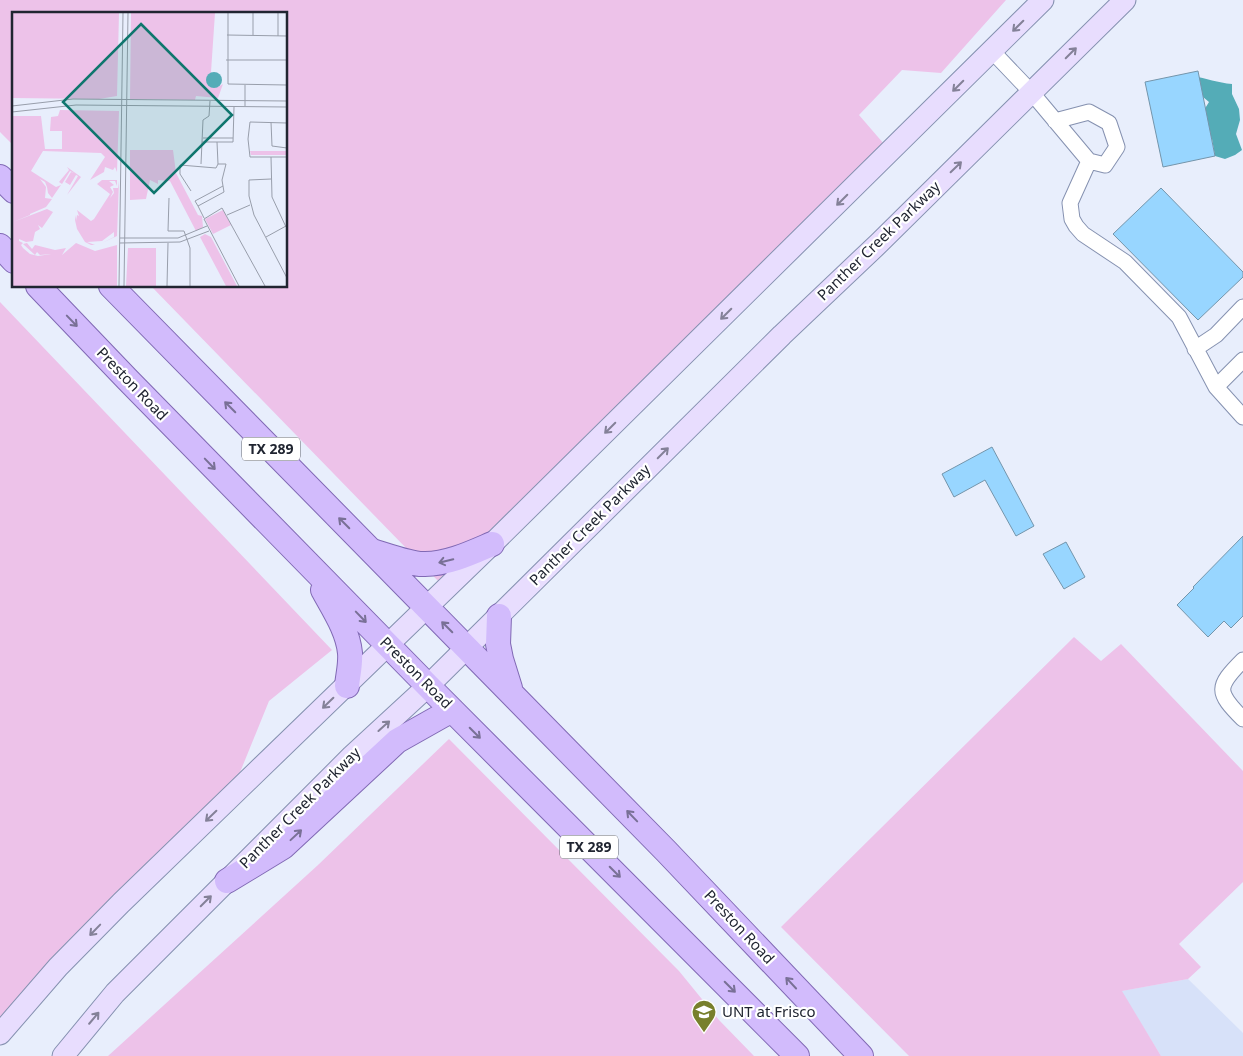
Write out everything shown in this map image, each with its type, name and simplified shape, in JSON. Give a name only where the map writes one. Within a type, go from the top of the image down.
[{"type":"main road","points":[[0,1034],[58,967],[121,903],[492,544],[1043,0]]},
{"type":"main road","name":"Panther Creek Parkway","points":[[62,1056],[115,993],[226,881],[352,756],[428,686],[782,335],[1032,93],[1125,0]]},
{"type":"main road","points":[[0,177],[12,189]]},
{"type":"main road","points":[[0,246],[12,259]]},
{"type":"main road","name":"Preston Road","points":[[40,288],[428,686],[797,1056]]},
{"type":"main road","name":"Preston Road","points":[[113,288],[666,851],[861,1056]]},
{"type":"main road","points":[[372,551],[424,565],[460,557],[492,544]]},
{"type":"main road","points":[[309,565],[347,638],[350,654],[346,686]]},
{"type":"main road","points":[[498,616],[499,652],[512,694]]},
{"type":"main road","points":[[226,881],[283,847],[397,741],[452,710]]},
{"type":"street","points":[[992,51],[1032,93],[1055,121],[1090,161],[1105,165],[1117,147],[1109,123],[1089,112],[1055,121]]},
{"type":"street","points":[[1090,161],[1070,203],[1072,219],[1076,226],[1083,234],[1132,268],[1179,317],[1216,387],[1243,417]]},
{"type":"street","points":[[1195,349],[1216,335],[1243,307]]},
{"type":"street","points":[[1216,387],[1243,360]]},
{"type":"street","points":[[1243,660],[1228,675],[1222,688],[1223,696],[1243,719]]},
{"type":"shaded area","points":[[0,0],[1006,0],[941,73],[902,70],[859,115],[884,144],[442,585],[153,288],[288,288],[288,12],[12,12],[12,144],[0,132]]},
{"type":"shaded area","points":[[0,302],[332,650],[269,701],[232,792],[0,1020]]},
{"type":"shaded area","points":[[1074,637],[1101,661],[1121,644],[1243,771],[1243,882],[1179,944],[1201,967],[1188,979],[1122,991],[1161,1056],[909,1056],[781,927]]},
{"type":"shaded area","points":[[449,739],[679,971],[719,1020],[754,1056],[108,1056],[318,865]]},
{"type":"shaded area","points":[[1188,979],[1243,1033],[1243,1056],[1161,1056],[1121,991]]},
{"type":"water","points":[[1193,76],[1232,84],[1232,94],[1239,109],[1240,120],[1236,134],[1242,150],[1235,155],[1225,159],[1215,156],[1212,139],[1202,129],[1201,115],[1209,102],[1203,97]]},
{"type":"building","points":[[1198,71],[1215,156],[1163,167],[1145,82]]},
{"type":"building","points":[[1161,188],[1243,272],[1243,277],[1198,320],[1113,234]]},
{"type":"building","points":[[992,447],[1034,526],[1016,536],[985,480],[954,497],[942,474]]},
{"type":"building","points":[[1243,536],[1243,616],[1231,628],[1224,621],[1208,637],[1177,605]]},
{"type":"building","points":[[1066,542],[1085,577],[1064,589],[1043,554]]},
{"type":"place","name":"UNT at Frisco","points":[[704,1033]]}]
